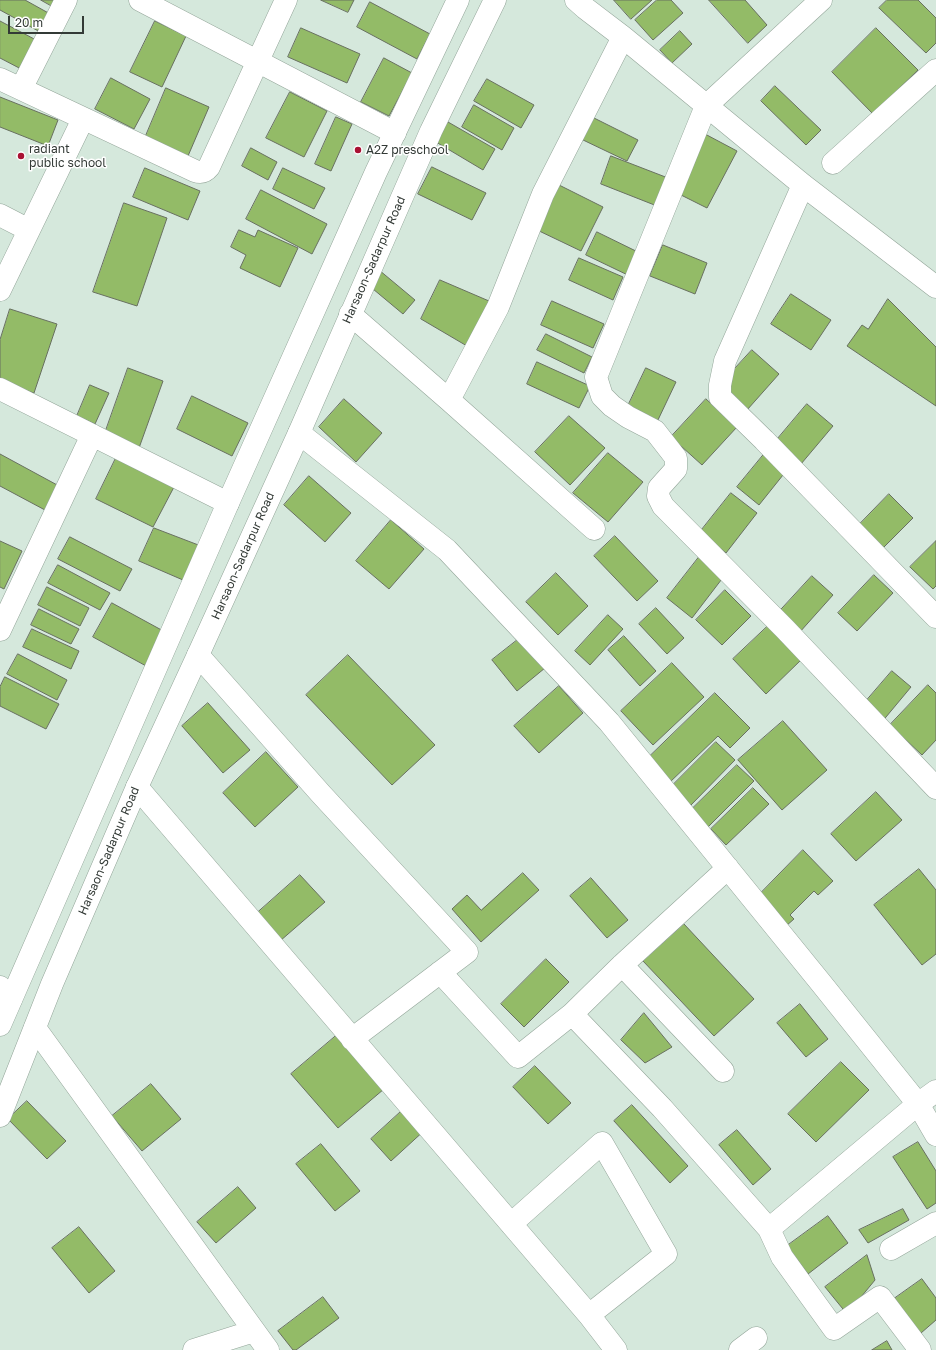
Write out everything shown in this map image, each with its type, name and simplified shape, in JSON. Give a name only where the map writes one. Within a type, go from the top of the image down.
[{"type":"street","points":[[21,89],[66,0]]},
{"type":"street","points":[[140,0],[395,133]]},
{"type":"street","points":[[0,79],[200,173],[209,167],[286,0]]},
{"type":"street","points":[[0,1025],[6,993],[376,172],[458,0]]},
{"type":"street","name":"Harsaon-Sadarpur Road","points":[[0,1116],[52,984],[137,787],[299,433],[431,131],[495,0]]},
{"type":"street","points":[[821,0],[706,106],[596,376],[602,396],[612,406],[628,417],[655,431],[676,458],[676,468],[660,488],[658,496],[663,506],[933,779]]},
{"type":"street","points":[[585,3],[623,37],[802,185],[936,287]]},
{"type":"street","points":[[449,400],[498,307],[543,194],[623,37]]},
{"type":"street","points":[[833,163],[936,70]]},
{"type":"street","points":[[0,290],[83,119]]},
{"type":"street","points":[[802,185],[726,361],[720,385],[720,397],[936,616]]},
{"type":"street","points":[[0,216],[29,230]]},
{"type":"street","points":[[350,314],[449,400],[594,530]]},
{"type":"street","points":[[0,389],[228,503]]},
{"type":"street","points":[[299,433],[447,550],[609,722],[918,1104],[936,1135]]},
{"type":"street","points":[[0,630],[92,435]]},
{"type":"street","points":[[198,655],[321,794],[466,952],[352,1039]]},
{"type":"street","points":[[137,787],[589,1315],[616,1350]]},
{"type":"street","points":[[440,972],[518,1057],[572,1014],[622,965],[728,868]]},
{"type":"street","points":[[622,965],[723,1071]]},
{"type":"street","points":[[572,1014],[662,1108],[769,1229],[782,1258],[834,1329],[880,1297],[920,1350]]},
{"type":"street","points":[[35,1028],[268,1350]]},
{"type":"street","points":[[769,1229],[918,1104],[936,1091]]},
{"type":"street","points":[[511,1224],[602,1143],[666,1254],[589,1315]]},
{"type":"street","points":[[891,1249],[936,1223]]},
{"type":"street","points":[[194,1350],[254,1331]]},
{"type":"building","points":[[0,0],[25,0],[52,15],[42,33],[0,10]]},
{"type":"building","points":[[41,0],[58,0],[54,7]]},
{"type":"building","points":[[321,0],[354,0],[348,12]]},
{"type":"building","points":[[614,0],[652,0],[631,19]]},
{"type":"building","points":[[657,0],[671,0],[683,13],[653,40],[635,20]]},
{"type":"building","points":[[709,0],[745,0],[767,25],[748,43]]},
{"type":"building","points":[[887,0],[918,0],[936,18],[936,43],[926,53],[879,8]]},
{"type":"building","points":[[370,2],[430,34],[417,59],[357,27]]},
{"type":"building","points":[[0,21],[38,41],[23,70],[0,58]]},
{"type":"building","points":[[155,21],[186,36],[162,87],[130,72]]},
{"type":"building","points":[[301,28],[360,54],[347,83],[288,57]]},
{"type":"building","points":[[876,28],[918,70],[873,114],[832,72]]},
{"type":"building","points":[[680,31],[692,44],[672,63],[660,50]]},
{"type":"building","points":[[384,58],[412,73],[389,116],[361,102]]},
{"type":"building","points":[[111,78],[150,99],[134,129],[95,109]]},
{"type":"building","points":[[487,79],[534,105],[521,128],[474,101]]},
{"type":"building","points":[[775,86],[821,130],[806,145],[761,101]]},
{"type":"building","points":[[166,88],[209,107],[188,156],[145,138]]},
{"type":"building","points":[[290,92],[327,111],[304,157],[266,138]]},
{"type":"building","points":[[0,97],[58,120],[48,146],[0,127]]},
{"type":"building","points":[[474,105],[514,128],[502,150],[462,127]]},
{"type":"building","points":[[336,117],[352,124],[331,171],[315,164]]},
{"type":"building","points":[[592,117],[638,140],[627,161],[581,139]]},
{"type":"building","points":[[448,122],[495,149],[483,170],[436,142]]},
{"type":"building","points":[[705,134],[737,151],[707,208],[675,192]]},
{"type":"building","points":[[251,148],[277,162],[268,180],[242,166]]},
{"type":"building","points":[[611,156],[668,178],[657,206],[601,184]]},
{"type":"building","points":[[432,167],[486,193],[472,220],[418,194]]},
{"type":"building","points":[[145,168],[200,191],[188,220],[133,197]]},
{"type":"building","points":[[283,168],[325,188],[314,209],[273,189]]},
{"type":"building","points":[[557,184],[603,207],[581,251],[535,229]]},
{"type":"building","points":[[261,190],[327,224],[312,254],[246,219]]},
{"type":"building","points":[[124,203],[167,218],[137,306],[93,292]]},
{"type":"building","points":[[239,230],[255,237],[258,230],[298,248],[280,287],[240,268],[246,255],[231,247]]},
{"type":"building","points":[[597,232],[644,255],[634,278],[586,255]]},
{"type":"building","points":[[663,245],[707,263],[695,294],[650,276]]},
{"type":"building","points":[[579,258],[623,277],[613,300],[569,280]]},
{"type":"building","points":[[379,270],[415,300],[403,314],[373,289]]},
{"type":"building","points":[[440,280],[489,301],[467,346],[421,319]]},
{"type":"building","points":[[791,294],[831,320],[811,350],[771,324]]},
{"type":"building","points":[[888,299],[936,347],[936,406],[847,346],[862,325],[868,329]]},
{"type":"building","points":[[552,301],[604,324],[593,348],[541,325]]},
{"type":"building","points":[[10,309],[57,324],[34,393],[0,382],[0,340]]},
{"type":"building","points":[[546,334],[592,357],[584,373],[537,350]]},
{"type":"building","points":[[752,350],[779,374],[747,410],[720,385]]},
{"type":"building","points":[[537,362],[590,386],[579,408],[527,384]]},
{"type":"building","points":[[128,368],[163,381],[139,448],[104,436]]},
{"type":"building","points":[[646,368],[676,382],[657,422],[627,408]]},
{"type":"building","points":[[90,385],[109,393],[95,424],[77,416]]},
{"type":"building","points":[[192,396],[248,423],[232,456],[177,429]]},
{"type":"building","points":[[344,399],[382,433],[356,462],[319,427]]},
{"type":"building","points":[[706,399],[737,427],[702,465],[671,437]]},
{"type":"building","points":[[807,404],[833,426],[801,464],[775,442]]},
{"type":"building","points":[[569,416],[605,448],[570,485],[535,452]]},
{"type":"building","points":[[608,453],[643,482],[608,522],[573,493]]},
{"type":"building","points":[[765,453],[787,470],[759,505],[737,487]]},
{"type":"building","points":[[0,454],[59,486],[45,510],[0,486]]},
{"type":"building","points":[[116,458],[174,487],[153,527],[96,499]]},
{"type":"building","points":[[309,476],[351,513],[325,542],[284,505]]},
{"type":"building","points":[[731,493],[757,513],[726,553],[700,532]]},
{"type":"building","points":[[889,494],[913,518],[881,550],[857,527]]},
{"type":"building","points":[[391,520],[424,549],[389,589],[356,561]]},
{"type":"building","points":[[154,528],[201,546],[183,580],[139,561]]},
{"type":"building","points":[[615,536],[658,581],[637,601],[594,556]]},
{"type":"building","points":[[70,537],[132,569],[120,591],[58,559]]},
{"type":"building","points":[[0,541],[22,551],[4,589],[0,587]]},
{"type":"building","points":[[936,541],[936,586],[933,589],[910,567]]},
{"type":"building","points":[[703,552],[728,571],[692,618],[667,598]]},
{"type":"building","points":[[58,565],[110,593],[100,610],[48,583]]},
{"type":"building","points":[[556,573],[588,606],[558,635],[526,602]]},
{"type":"building","points":[[874,575],[893,593],[857,631],[838,613]]},
{"type":"building","points":[[812,576],[833,595],[799,633],[778,613]]},
{"type":"building","points":[[47,587],[89,608],[80,626],[38,605]]},
{"type":"building","points":[[725,590],[751,616],[722,645],[696,620]]},
{"type":"building","points":[[112,603],[167,633],[148,667],[93,637]]},
{"type":"building","points":[[656,608],[684,638],[667,654],[639,624]]},
{"type":"building","points":[[39,609],[79,629],[71,644],[31,625]]},
{"type":"building","points":[[608,615],[623,629],[590,665],[575,651]]},
{"type":"building","points":[[769,625],[802,659],[766,694],[733,659]]},
{"type":"building","points":[[32,629],[79,651],[71,669],[23,647]]},
{"type":"building","points":[[624,636],[656,671],[640,686],[608,650]]},
{"type":"building","points":[[520,638],[545,668],[517,691],[492,660]]},
{"type":"building","points":[[18,654],[67,680],[57,700],[7,674]]},
{"type":"building","points":[[348,655],[435,745],[392,785],[306,695]]},
{"type":"building","points":[[672,663],[704,697],[653,745],[621,711]]},
{"type":"building","points":[[892,671],[911,687],[881,723],[861,707]]},
{"type":"building","points":[[5,677],[59,704],[46,729],[0,706],[0,687]]},
{"type":"building","points":[[928,685],[936,693],[936,740],[922,755],[890,725]]},
{"type":"building","points":[[559,686],[583,713],[539,753],[514,726]]},
{"type":"building","points":[[715,693],[750,728],[730,748],[718,736],[669,783],[646,760]]},
{"type":"building","points":[[208,703],[250,750],[223,773],[182,726]]},
{"type":"building","points":[[783,721],[827,770],[782,810],[738,760]]},
{"type":"building","points":[[716,742],[735,760],[691,805],[672,786]]},
{"type":"building","points":[[266,752],[298,787],[255,827],[223,793]]},
{"type":"building","points":[[737,765],[754,781],[706,829],[689,812]]},
{"type":"building","points":[[753,788],[769,804],[726,845],[711,829]]},
{"type":"building","points":[[876,792],[902,820],[856,861],[831,834]]},
{"type":"building","points":[[803,850],[833,881],[818,895],[814,891],[790,915],[794,919],[786,926],[760,894]]},
{"type":"building","points":[[919,869],[936,890],[936,954],[922,965],[874,905]]},
{"type":"building","points":[[523,873],[539,890],[481,942],[452,909],[467,895],[481,910]]},
{"type":"building","points":[[300,875],[325,902],[280,941],[256,914]]},
{"type":"building","points":[[591,878],[628,920],[607,938],[570,896]]},
{"type":"building","points":[[684,924],[754,999],[714,1036],[643,961]]},
{"type":"building","points":[[546,959],[569,982],[524,1027],[501,1004]]},
{"type":"building","points":[[800,1004],[828,1039],[806,1057],[777,1023]]},
{"type":"building","points":[[644,1013],[672,1047],[645,1063],[621,1040]]},
{"type":"building","points":[[337,1035],[384,1089],[338,1128],[291,1074]]},
{"type":"building","points":[[841,1062],[869,1090],[816,1142],[788,1114]]},
{"type":"building","points":[[535,1066],[571,1103],[548,1124],[513,1087]]},
{"type":"building","points":[[151,1084],[181,1119],[142,1151],[112,1116]]},
{"type":"building","points":[[27,1101],[66,1141],[47,1159],[8,1119]]},
{"type":"building","points":[[632,1105],[688,1166],[670,1183],[614,1121]]},
{"type":"building","points":[[406,1107],[426,1129],[391,1161],[371,1139]]},
{"type":"building","points":[[737,1130],[771,1169],[753,1185],[719,1145]]},
{"type":"building","points":[[918,1142],[936,1171],[936,1203],[927,1209],[893,1157]]},
{"type":"building","points":[[321,1144],[360,1191],[335,1211],[296,1164]]},
{"type":"building","points":[[238,1187],[256,1208],[216,1243],[197,1222]]},
{"type":"building","points":[[903,1209],[909,1220],[868,1243],[859,1230]]},
{"type":"building","points":[[828,1216],[848,1243],[808,1274],[787,1246]]},
{"type":"building","points":[[79,1227],[115,1271],[89,1293],[52,1248]]},
{"type":"building","points":[[867,1255],[875,1280],[847,1314],[825,1287]]},
{"type":"building","points":[[922,1279],[936,1298],[936,1320],[921,1333],[891,1301]]},
{"type":"building","points":[[323,1297],[339,1318],[296,1350],[293,1350],[278,1331]]},
{"type":"building","points":[[887,1341],[892,1350],[872,1350]]},
{"type":"place","name":"A2Z preschool","points":[[358,150]]},
{"type":"place","name":"radiant public school","points":[[21,156]]}]
